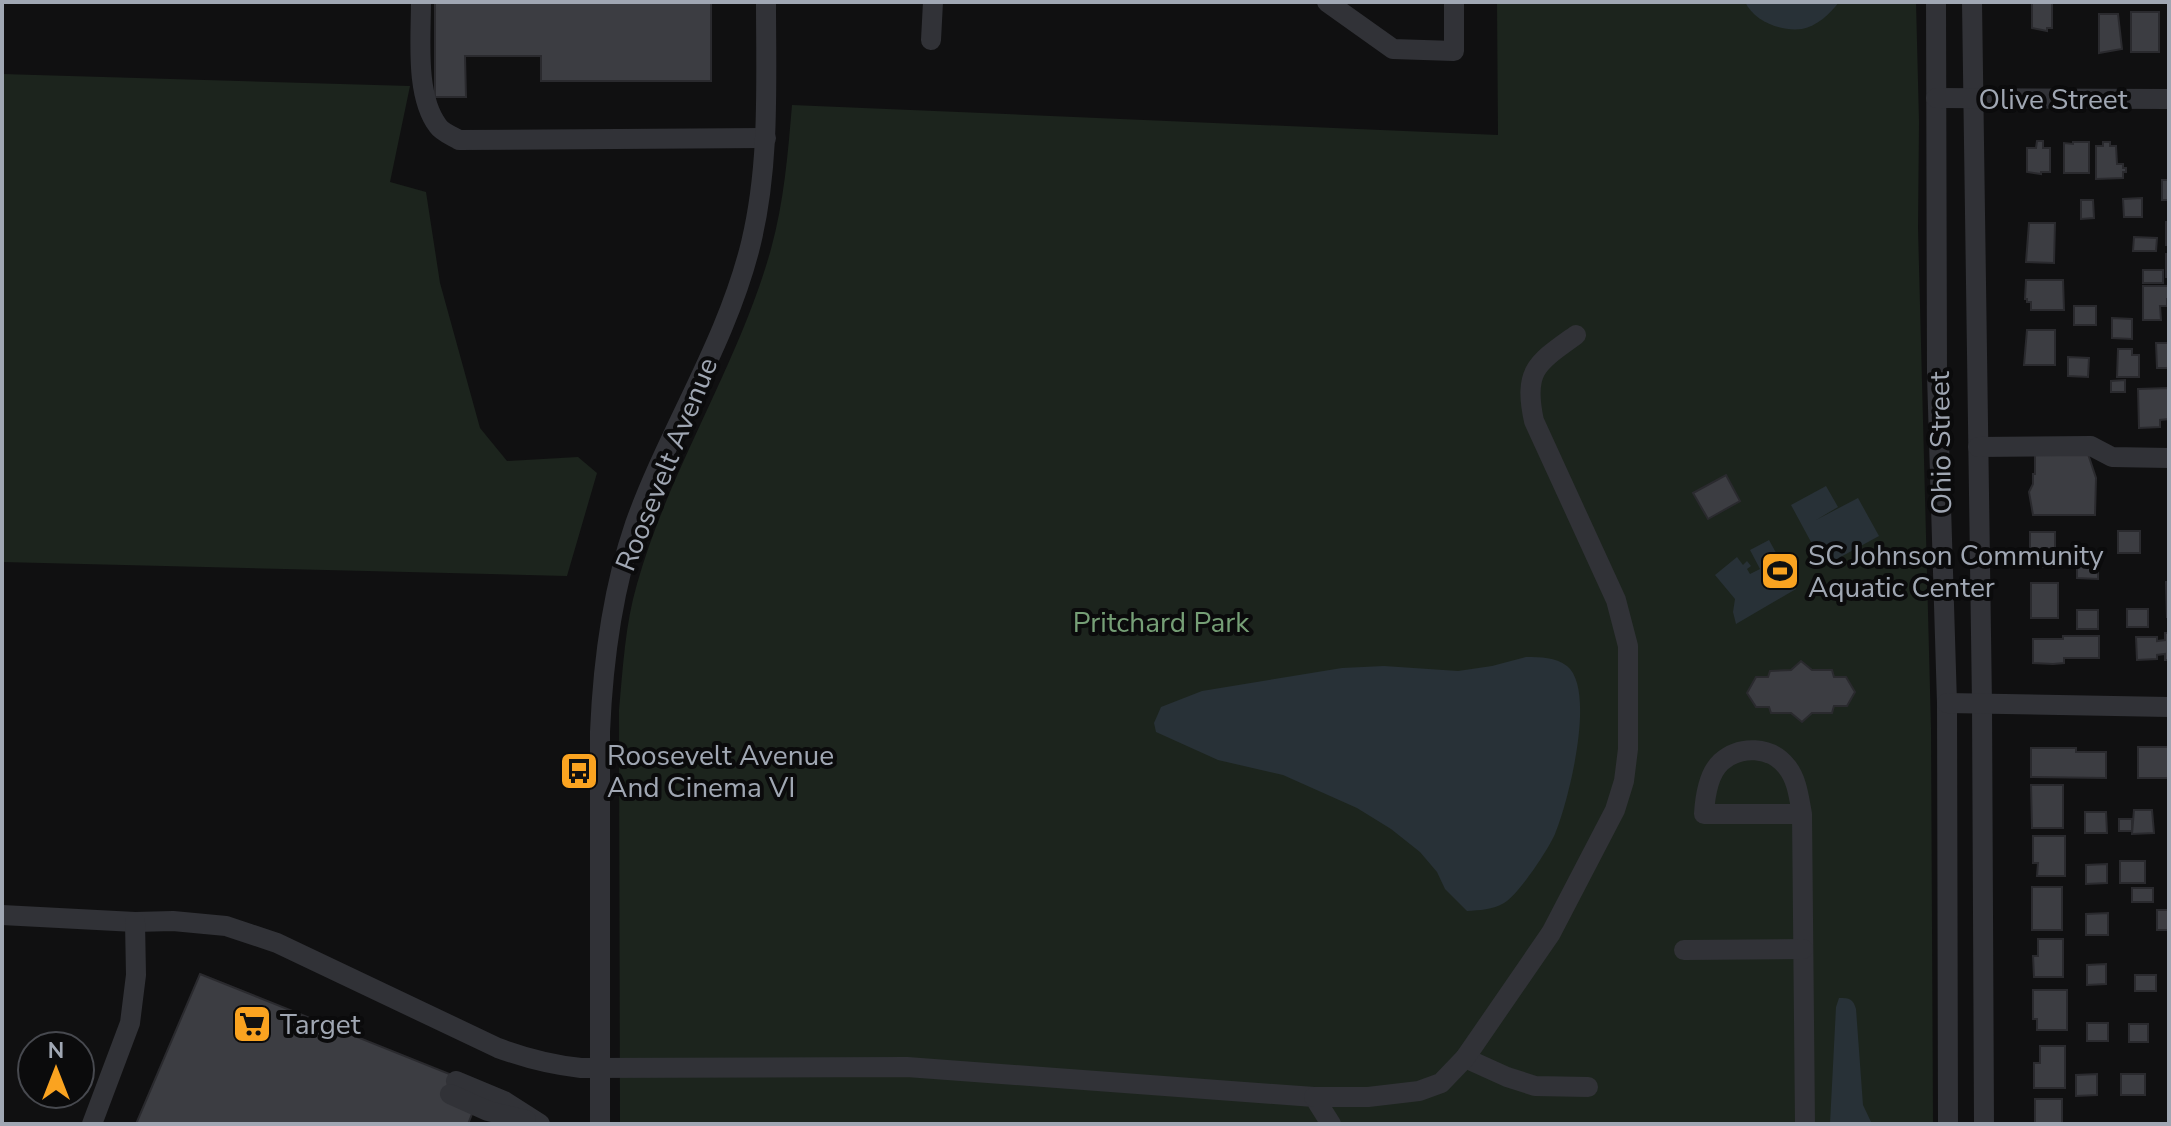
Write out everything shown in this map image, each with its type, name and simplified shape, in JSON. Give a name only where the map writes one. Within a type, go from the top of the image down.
[{"type":"street","points":[[421,2],[426,104],[439,129],[459,140],[766,138]]},
{"type":"street","name":"Roosevelt Avenue","points":[[600,1124],[600,732],[608,630],[619,575],[636,522],[737,290],[750,245],[760,199],[766,138],[766,2]]},
{"type":"street","points":[[931,40],[933,2]]},
{"type":"street","points":[[1327,2],[1393,49],[1454,51],[1454,2]]},
{"type":"street","name":"Ohio Street","points":[[1936,2],[1937,375],[1947,703],[1948,1124]]},
{"type":"street","name":"Ohio Street","points":[[1972,2],[1982,704],[1984,1124]]},
{"type":"street","name":"Olive Street","points":[[1936,98],[2169,99]]},
{"type":"street","points":[[2,915],[226,926],[277,943],[498,1048],[562,1066],[907,1067],[1314,1097],[1368,1097],[1419,1091],[1441,1083],[1465,1058],[1551,933],[1615,810],[1624,781],[1628,740],[1628,646],[1616,600],[1534,421],[1529,400],[1529,385],[1541,360],[1576,335]]},
{"type":"street","points":[[1978,447],[2091,446],[2112,457],[2169,458]]},
{"type":"street","points":[[1947,703],[2169,707]]},
{"type":"street","points":[[1802,814],[1704,814],[1705,799],[1720,763],[1737,752],[1764,751],[1775,755],[1788,768],[1795,782],[1802,814],[1805,1124]]},
{"type":"street","points":[[92,1124],[130,1023],[136,975],[135,922]]},
{"type":"street","points":[[1684,950],[1803,949]]},
{"type":"street","points":[[1465,1058],[1535,1086],[1588,1087]]},
{"type":"street","points":[[453,1088],[504,1101],[540,1124]]},
{"type":"street","points":[[1314,1097],[1331,1124]]},
{"type":"green space","name":"Pritchard Park","points":[[1497,2],[1916,2],[1918,228],[1931,728],[1933,1124],[620,1124],[619,710],[630,615],[637,584],[667,498],[741,333],[771,249],[782,195],[792,105],[1498,135]]},
{"type":"green space","points":[[2,74],[410,86],[390,182],[426,192],[440,283],[480,428],[507,461],[578,457],[597,473],[567,576],[2,562]]},
{"type":"shaded area","points":[[1745,2],[1839,2],[1818,22],[1794,29],[1777,27],[1761,20]]},
{"type":"shaded area","points":[[1826,486],[1838,507],[1816,520],[1858,498],[1879,536],[1824,566],[1791,505]]},
{"type":"shaded area","points":[[1769,540],[1796,589],[1736,624],[1733,612],[1735,599],[1715,575],[1737,557],[1743,565],[1747,561],[1751,566],[1747,569],[1750,574],[1760,569],[1750,550]]},
{"type":"shaded area","points":[[1526,657],[1558,661],[1567,666],[1576,679],[1580,698],[1577,747],[1567,798],[1555,834],[1517,891],[1500,905],[1486,909],[1467,911],[1445,889],[1437,872],[1420,852],[1357,808],[1283,775],[1218,760],[1156,732],[1154,723],[1161,707],[1202,691],[1342,668],[1384,666],[1458,671]]},
{"type":"shaded area","points":[[1839,998],[1850,1000],[1856,1009],[1863,1105],[1872,1124],[1830,1124]]},
{"type":"building","points":[[435,2],[711,2],[711,81],[541,81],[541,56],[465,56],[466,97],[435,97]]},
{"type":"building","points":[[2032,2],[2052,2],[2052,28],[2047,28],[2047,31],[2032,28]]},
{"type":"building","points":[[2131,12],[2159,12],[2159,52],[2131,52]]},
{"type":"building","points":[[2099,14],[2118,14],[2122,49],[2099,53]]},
{"type":"building","points":[[2037,141],[2043,141],[2043,148],[2050,148],[2050,172],[2027,172],[2027,148],[2036,148]]},
{"type":"building","points":[[2089,142],[2089,173],[2064,173],[2064,143]]},
{"type":"building","points":[[2103,142],[2116,146],[2117,164],[2123,164],[2126,168],[2123,178],[2096,179],[2096,146],[2103,146]]},
{"type":"building","points":[[2162,180],[2169,180],[2169,200],[2162,200]]},
{"type":"building","points":[[2142,198],[2142,217],[2124,217],[2123,199]]},
{"type":"building","points":[[2081,200],[2093,200],[2094,218],[2081,219]]},
{"type":"building","points":[[2166,222],[2169,222],[2169,245],[2166,245]]},
{"type":"building","points":[[2029,223],[2055,223],[2054,263],[2026,262]]},
{"type":"building","points":[[2134,237],[2157,238],[2156,251],[2133,251]]},
{"type":"building","points":[[2166,254],[2169,254],[2169,277],[2166,277]]},
{"type":"building","points":[[2143,270],[2163,270],[2163,283],[2143,283]]},
{"type":"building","points":[[2026,280],[2063,280],[2064,310],[2031,310],[2031,302],[2025,299]]},
{"type":"building","points":[[2143,286],[2169,286],[2167,306],[2160,306],[2161,320],[2143,320]]},
{"type":"building","points":[[2074,306],[2096,306],[2096,325],[2074,325]]},
{"type":"building","points":[[2112,318],[2132,319],[2132,339],[2112,338]]},
{"type":"building","points":[[2027,330],[2055,330],[2055,365],[2024,365]]},
{"type":"building","points":[[2156,343],[2169,343],[2169,368],[2157,368]]},
{"type":"building","points":[[2118,349],[2132,349],[2132,355],[2139,355],[2139,377],[2117,377]]},
{"type":"building","points":[[2068,357],[2089,358],[2088,377],[2068,376]]},
{"type":"building","points":[[2125,380],[2125,392],[2111,392],[2111,381]]},
{"type":"building","points":[[2169,388],[2169,419],[2160,420],[2160,427],[2139,428],[2138,389]]},
{"type":"building","points":[[2035,451],[2087,451],[2096,478],[2095,515],[2033,515],[2029,492],[2035,474]]},
{"type":"building","points":[[1726,475],[1740,501],[1708,519],[1693,493]]},
{"type":"building","points":[[2118,531],[2140,531],[2140,553],[2118,553]]},
{"type":"building","points":[[2030,532],[2055,532],[2055,567],[2030,567]]},
{"type":"building","points":[[2077,557],[2098,558],[2098,579],[2077,578]]},
{"type":"building","points":[[2166,582],[2169,582],[2169,617],[2167,617]]},
{"type":"building","points":[[2031,583],[2058,583],[2058,618],[2031,618]]},
{"type":"building","points":[[2127,609],[2148,609],[2148,627],[2127,627]]},
{"type":"building","points":[[2077,610],[2098,610],[2098,629],[2077,629]]},
{"type":"building","points":[[2165,633],[2169,633],[2169,660],[2165,660],[2165,654],[2157,655],[2157,659],[2137,660],[2136,637],[2165,640]]},
{"type":"building","points":[[2063,636],[2099,636],[2099,658],[2064,658],[2064,663],[2033,663],[2033,639],[2063,639]]},
{"type":"building","points":[[1801,661],[1812,670],[1832,670],[1834,677],[1846,677],[1855,692],[1847,706],[1834,706],[1832,713],[1812,713],[1802,722],[1791,713],[1771,713],[1769,707],[1756,707],[1747,693],[1756,677],[1768,677],[1770,671],[1791,670]]},
{"type":"building","points":[[2138,747],[2169,747],[2169,778],[2138,778]]},
{"type":"building","points":[[2031,748],[2106,752],[2106,778],[2031,777]]},
{"type":"building","points":[[2031,785],[2063,785],[2063,828],[2032,828]]},
{"type":"building","points":[[2134,810],[2152,810],[2154,833],[2132,834]]},
{"type":"building","points":[[2085,812],[2106,812],[2107,833],[2085,833]]},
{"type":"building","points":[[2119,819],[2132,819],[2132,831],[2119,831]]},
{"type":"building","points":[[2033,836],[2065,836],[2065,876],[2037,876],[2038,863],[2033,863]]},
{"type":"building","points":[[2120,861],[2145,861],[2145,883],[2120,883]]},
{"type":"building","points":[[2107,864],[2107,883],[2086,884],[2086,865]]},
{"type":"building","points":[[2032,887],[2062,887],[2062,930],[2032,930]]},
{"type":"building","points":[[2132,888],[2153,888],[2153,902],[2132,902]]},
{"type":"building","points":[[2168,898],[2169,930],[2157,930],[2157,910],[2168,910]]},
{"type":"building","points":[[2108,913],[2108,935],[2086,935],[2086,914]]},
{"type":"building","points":[[2038,939],[2063,939],[2063,977],[2034,977],[2033,956],[2038,956]]},
{"type":"building","points":[[2106,964],[2106,984],[2087,985],[2087,965]]},
{"type":"building","name":"Target","points":[[200,974],[452,1075],[474,1109],[468,1124],[136,1124]]},
{"type":"building","points":[[2135,975],[2156,975],[2156,991],[2135,991]]},
{"type":"building","points":[[2033,990],[2067,990],[2067,1030],[2037,1030],[2037,1019],[2033,1019]]},
{"type":"building","points":[[2087,1023],[2108,1023],[2108,1041],[2087,1041]]},
{"type":"building","points":[[2129,1024],[2148,1024],[2148,1042],[2129,1042]]},
{"type":"building","points":[[2040,1046],[2065,1046],[2065,1088],[2034,1088],[2034,1063],[2040,1063]]},
{"type":"building","points":[[2097,1074],[2097,1095],[2076,1096],[2076,1075]]},
{"type":"building","points":[[2121,1074],[2145,1074],[2145,1095],[2121,1095]]},
{"type":"building","points":[[2035,1099],[2062,1099],[2062,1124],[2035,1124]]},
{"type":"place","name":"SC Johnson Community Aquatic Center","points":[[1780,571]]},
{"type":"place","name":"Roosevelt Avenue And Cinema VI","points":[[579,771]]},
{"type":"place","name":"Target","points":[[252,1024]]}]
